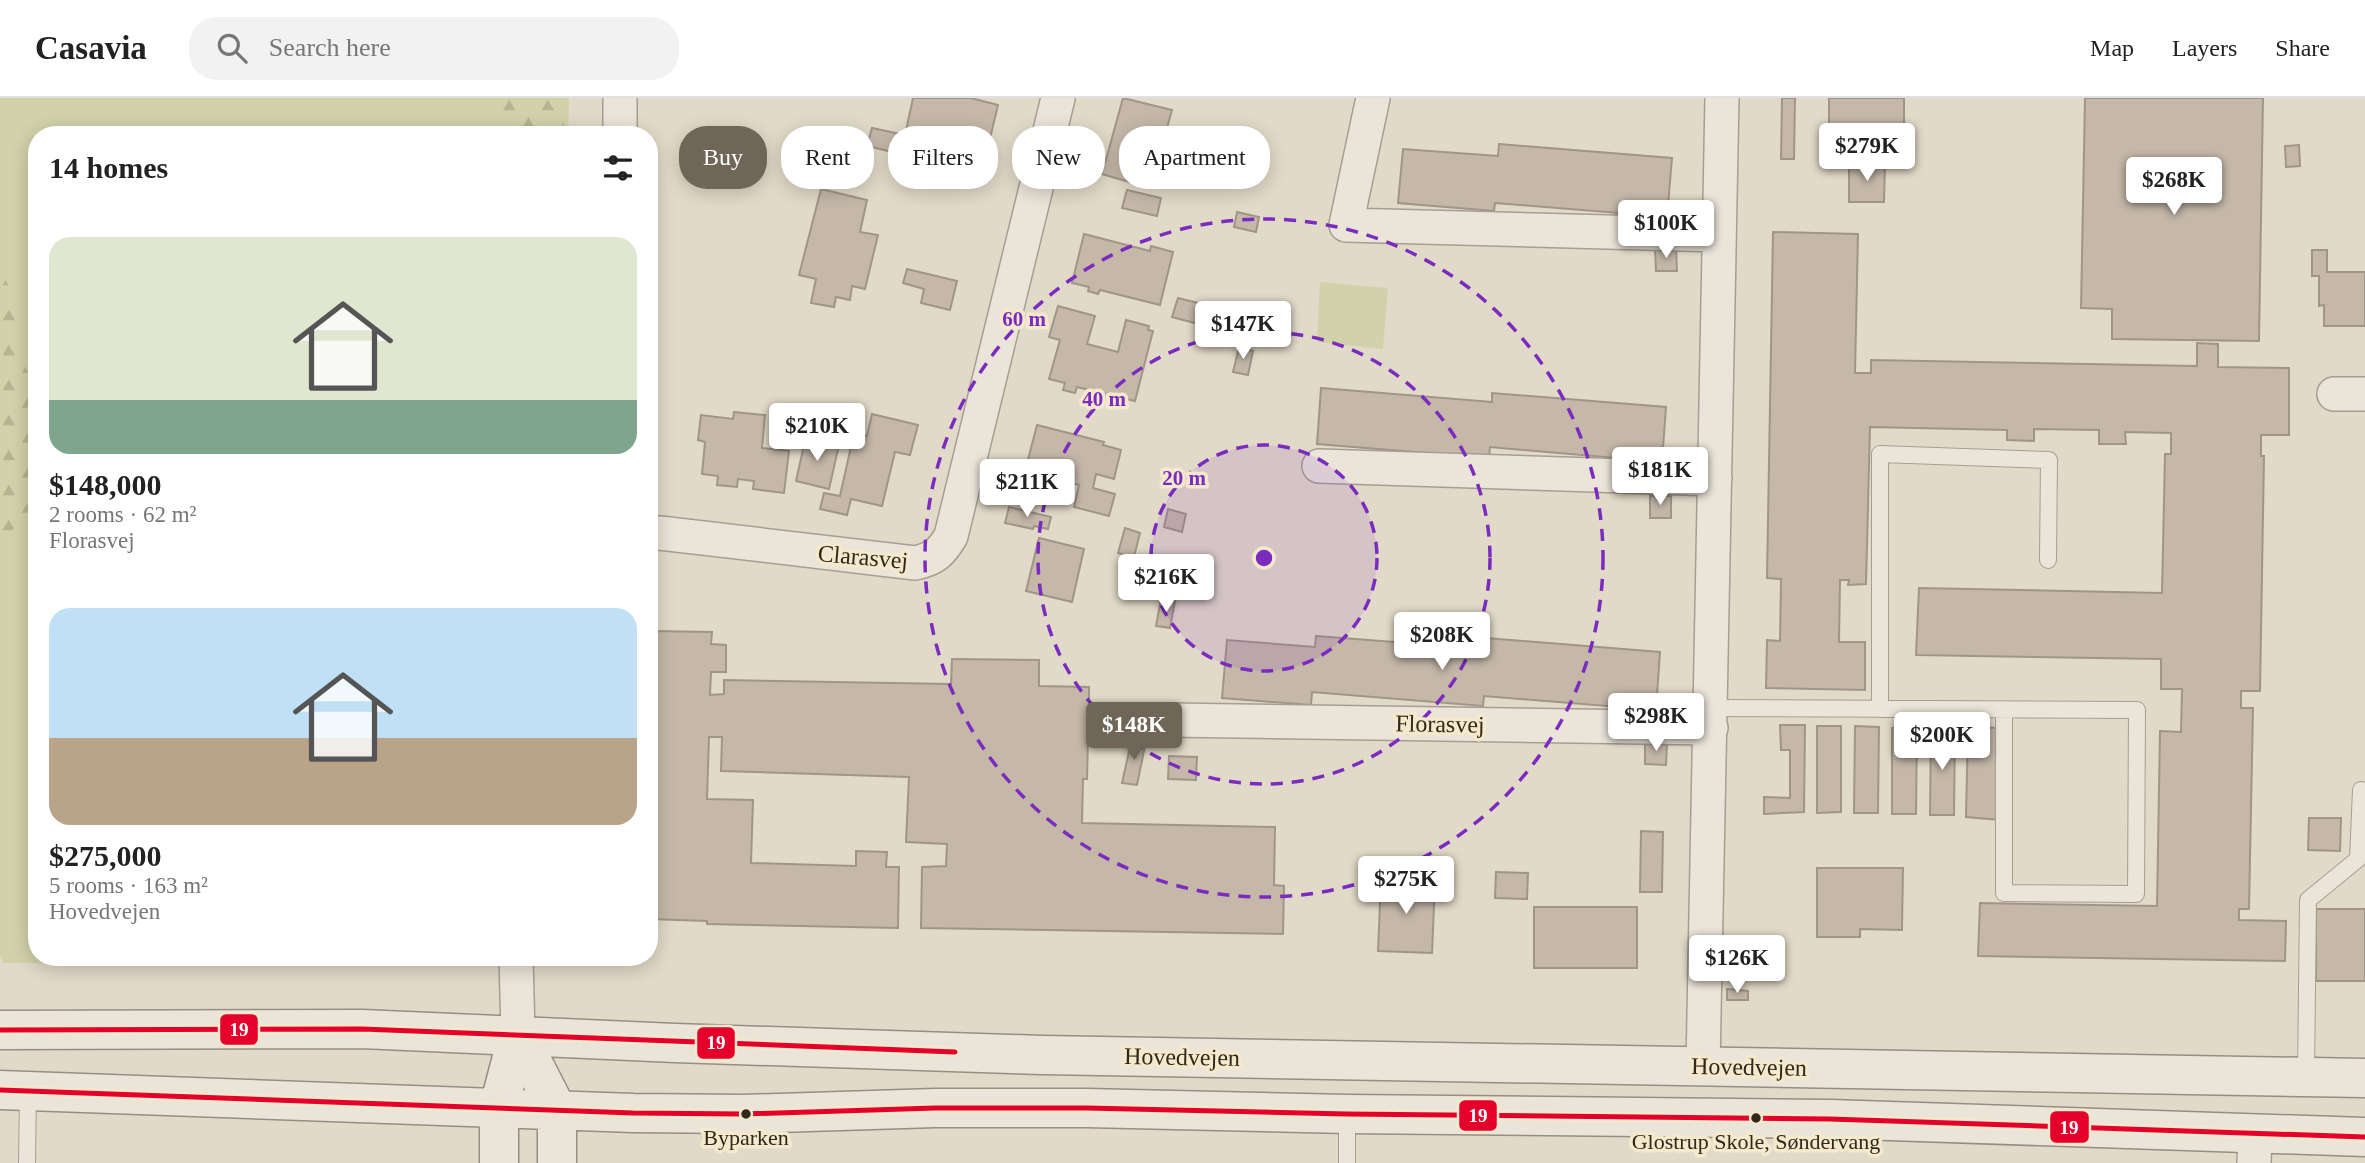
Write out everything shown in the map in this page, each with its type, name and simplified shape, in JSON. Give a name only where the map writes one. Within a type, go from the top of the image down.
[{"type":"main road","name":"Hovedvejen","points":[[0,1030],[362,1029],[941,1052],[2365,1078]]},
{"type":"main road","points":[[499,1163],[499,1107],[518,1034]]},
{"type":"main road","points":[[518,1034],[557,1110],[557,1163]]},
{"type":"main road","name":"Hovedvejen","points":[[14,1091],[743,1114],[935,1108],[1087,1108],[1347,1114],[1830,1119],[2255,1148],[2318,1135],[2365,1137]]},
{"type":"main road","points":[[2318,1135],[2365,1130]]},
{"type":"street","points":[[620,98],[620,126]]},
{"type":"street","name":"Clarasvej","points":[[658,533],[915,564],[931,560],[942,551],[951,536],[1058,98]]},
{"type":"street","points":[[1373,98],[1346,225],[1718,235]]},
{"type":"street","points":[[1703,1066],[1722,98]]},
{"type":"street","points":[[1318,466],[1715,479]]},
{"type":"street","name":"Florasvej","points":[[1170,720],[1711,718]]},
{"type":"street","points":[[516,966],[518,1034]]},
{"type":"lane","points":[[1880,709],[1880,454],[2049,460],[2048,560]]},
{"type":"lane","points":[[1711,718],[1880,709],[2137,710],[2136,894],[2004,893],[2004,711]]},
{"type":"lane","points":[[2306,1077],[2308,900],[2358,859],[2361,790]]},
{"type":"lane","points":[[14,1091],[27,1163]]},
{"type":"lane","points":[[1347,1114],[1347,1163]]},
{"type":"green space","points":[[0,98],[569,98],[568,126],[28,126],[28,963],[3,963],[0,956]]},
{"type":"green space","points":[[479,98],[564,98],[564,126],[504,126],[488,103]]},
{"type":"green space","points":[[0,269],[15,298],[20,357],[28,372],[28,510],[24,523],[0,537]]},
{"type":"green space","points":[[1320,282],[1388,288],[1383,349],[1317,342]]},
{"type":"building","points":[[913,98],[971,98],[998,105],[993,126],[907,126]]},
{"type":"building","points":[[1123,98],[1172,110],[1167,126],[1119,126],[1119,179],[1105,175],[1105,163]]},
{"type":"building","points":[[1782,98],[1795,98],[1794,159],[1781,159]]},
{"type":"building","points":[[1829,98],[1904,98],[1904,150],[1829,149]]},
{"type":"building","points":[[2085,98],[2263,98],[2259,341],[2112,339],[2112,309],[2081,308]]},
{"type":"building","points":[[874,128],[888,131],[888,151],[874,148]]},
{"type":"building","points":[[1499,144],[1672,158],[1667,217],[1495,203],[1494,211],[1398,203],[1403,149],[1498,156]]},
{"type":"building","points":[[2299,145],[2300,166],[2286,167],[2285,146]]},
{"type":"building","points":[[1849,163],[1885,164],[1884,202],[1849,202]]},
{"type":"building","points":[[821,189],[867,200],[860,232],[878,235],[865,289],[852,286],[850,300],[836,297],[834,307],[811,303],[816,279],[799,275]]},
{"type":"building","points":[[1127,190],[1161,198],[1157,216],[1122,208]]},
{"type":"building","points":[[1237,212],[1259,217],[1256,232],[1234,227]]},
{"type":"building","points":[[1773,232],[1858,234],[1855,373],[1871,373],[1871,360],[2197,366],[2197,343],[2218,344],[2218,367],[2289,368],[2289,435],[2261,435],[2261,456],[2264,456],[2260,691],[2241,691],[2241,708],[2253,708],[2249,909],[2239,909],[2239,920],[2286,921],[2285,961],[1978,956],[1980,903],[2157,906],[2160,731],[2181,732],[2182,689],[2161,689],[2161,659],[1916,655],[1919,588],[2162,593],[2165,454],[2171,454],[2171,433],[2125,432],[2126,444],[2099,444],[2099,430],[2034,429],[2034,441],[2007,440],[2007,430],[1870,427],[1866,584],[1848,585],[1849,580],[1840,580],[1839,642],[1865,642],[1865,690],[1766,688],[1767,640],[1780,641],[1781,579],[1767,578]]},
{"type":"building","points":[[1084,234],[1150,251],[1151,246],[1173,252],[1160,305],[1100,290],[1098,294],[1088,291],[1089,287],[1072,283]]},
{"type":"building","points":[[1676,248],[1677,271],[1656,271],[1655,249]]},
{"type":"building","points":[[2312,250],[2327,250],[2327,272],[2365,272],[2365,326],[2324,326],[2324,305],[2319,306],[2319,276],[2312,276]]},
{"type":"building","points":[[907,269],[957,281],[950,310],[921,303],[924,289],[903,283]]},
{"type":"building","points":[[1178,298],[1242,314],[1236,334],[1172,317]]},
{"type":"building","points":[[1058,306],[1095,316],[1087,344],[1118,352],[1126,320],[1149,326],[1148,330],[1153,331],[1135,401],[1077,387],[1075,393],[1063,390],[1065,383],[1049,379],[1060,340],[1049,337]]},
{"type":"building","points":[[1239,347],[1253,351],[1248,375],[1233,372]]},
{"type":"building","points":[[1321,388],[1492,402],[1492,393],[1666,407],[1662,462],[1490,447],[1489,458],[1317,444]]},
{"type":"building","points":[[734,412],[765,415],[762,448],[789,451],[784,493],[753,489],[754,481],[738,479],[737,487],[717,485],[718,476],[702,474],[705,442],[698,440],[701,415],[733,419]]},
{"type":"building","points":[[872,414],[918,425],[910,455],[895,452],[882,506],[851,499],[847,515],[820,509],[824,493],[840,496],[854,433],[867,436]]},
{"type":"building","points":[[1037,425],[1104,442],[1103,445],[1121,450],[1114,479],[1096,474],[1093,488],[1115,494],[1109,516],[1074,507],[1079,485],[1025,471]]},
{"type":"building","points":[[806,436],[839,445],[829,489],[796,481]]},
{"type":"building","points":[[1650,496],[1671,496],[1671,518],[1650,518]]},
{"type":"building","points":[[1009,507],[1051,517],[1048,529],[1005,523]]},
{"type":"building","points":[[1168,509],[1186,514],[1182,532],[1164,527]]},
{"type":"building","points":[[1125,528],[1140,533],[1134,557],[1118,553]]},
{"type":"building","points":[[1039,538],[1084,549],[1072,602],[1026,591]]},
{"type":"building","points":[[1161,599],[1175,601],[1170,628],[1156,626]]},
{"type":"building","points":[[658,631],[712,632],[711,644],[726,645],[726,672],[711,672],[710,695],[724,694],[724,680],[951,684],[952,659],[1039,660],[1039,686],[1089,687],[1089,703],[1102,703],[1101,742],[1088,741],[1087,779],[1083,779],[1082,823],[1275,827],[1274,885],[1284,886],[1283,934],[921,928],[922,867],[946,866],[947,844],[906,842],[909,777],[721,771],[722,737],[709,737],[707,799],[753,800],[751,863],[856,866],[856,851],[887,852],[886,867],[899,867],[898,928],[707,924],[707,921],[658,919]]},
{"type":"building","points":[[1316,636],[1486,649],[1487,638],[1660,652],[1656,710],[1484,696],[1483,706],[1312,692],[1311,705],[1222,698],[1227,640],[1315,647]]},
{"type":"building","points":[[1780,725],[1805,725],[1804,812],[1764,814],[1764,797],[1790,798],[1790,750],[1781,750]]},
{"type":"building","points":[[1817,726],[1841,726],[1841,812],[1817,813]]},
{"type":"building","points":[[1855,726],[1879,727],[1878,813],[1854,813]]},
{"type":"building","points":[[1968,727],[2002,728],[2000,820],[1966,817]]},
{"type":"building","points":[[1892,728],[1917,728],[1916,814],[1892,814]]},
{"type":"building","points":[[1931,728],[1955,728],[1954,815],[1930,815]]},
{"type":"building","points":[[1132,738],[1146,741],[1137,785],[1122,783]]},
{"type":"building","points":[[1645,741],[1667,742],[1666,765],[1645,764]]},
{"type":"building","points":[[1169,756],[1197,757],[1196,780],[1168,779]]},
{"type":"building","points":[[2309,818],[2341,818],[2340,851],[2308,850]]},
{"type":"building","points":[[1641,831],[1663,832],[1662,892],[1640,892]]},
{"type":"building","points":[[1817,868],[1903,868],[1902,930],[1860,929],[1860,937],[1817,937]]},
{"type":"building","points":[[1496,872],[1528,873],[1527,899],[1495,898]]},
{"type":"building","points":[[1381,880],[1435,882],[1432,953],[1378,951]]},
{"type":"building","points":[[1534,907],[1637,907],[1637,968],[1534,968]]},
{"type":"building","points":[[2316,909],[2365,909],[2365,981],[2316,981]]},
{"type":"building","points":[[1727,989],[1748,991],[1748,1000],[1727,1000]]},
{"type":"transit line","name":"19","points":[[0,1030],[362,1029],[955,1052]]},
{"type":"transit line","name":"19","points":[[0,1090],[633,1113],[743,1114],[935,1108],[1087,1108],[1347,1114],[1830,1119],[2365,1137]]},
{"type":"place","name":"Byparken","points":[[746,1114]]},
{"type":"place","name":"Glostrup Skole, Søndervang","points":[[1756,1118]]}]
